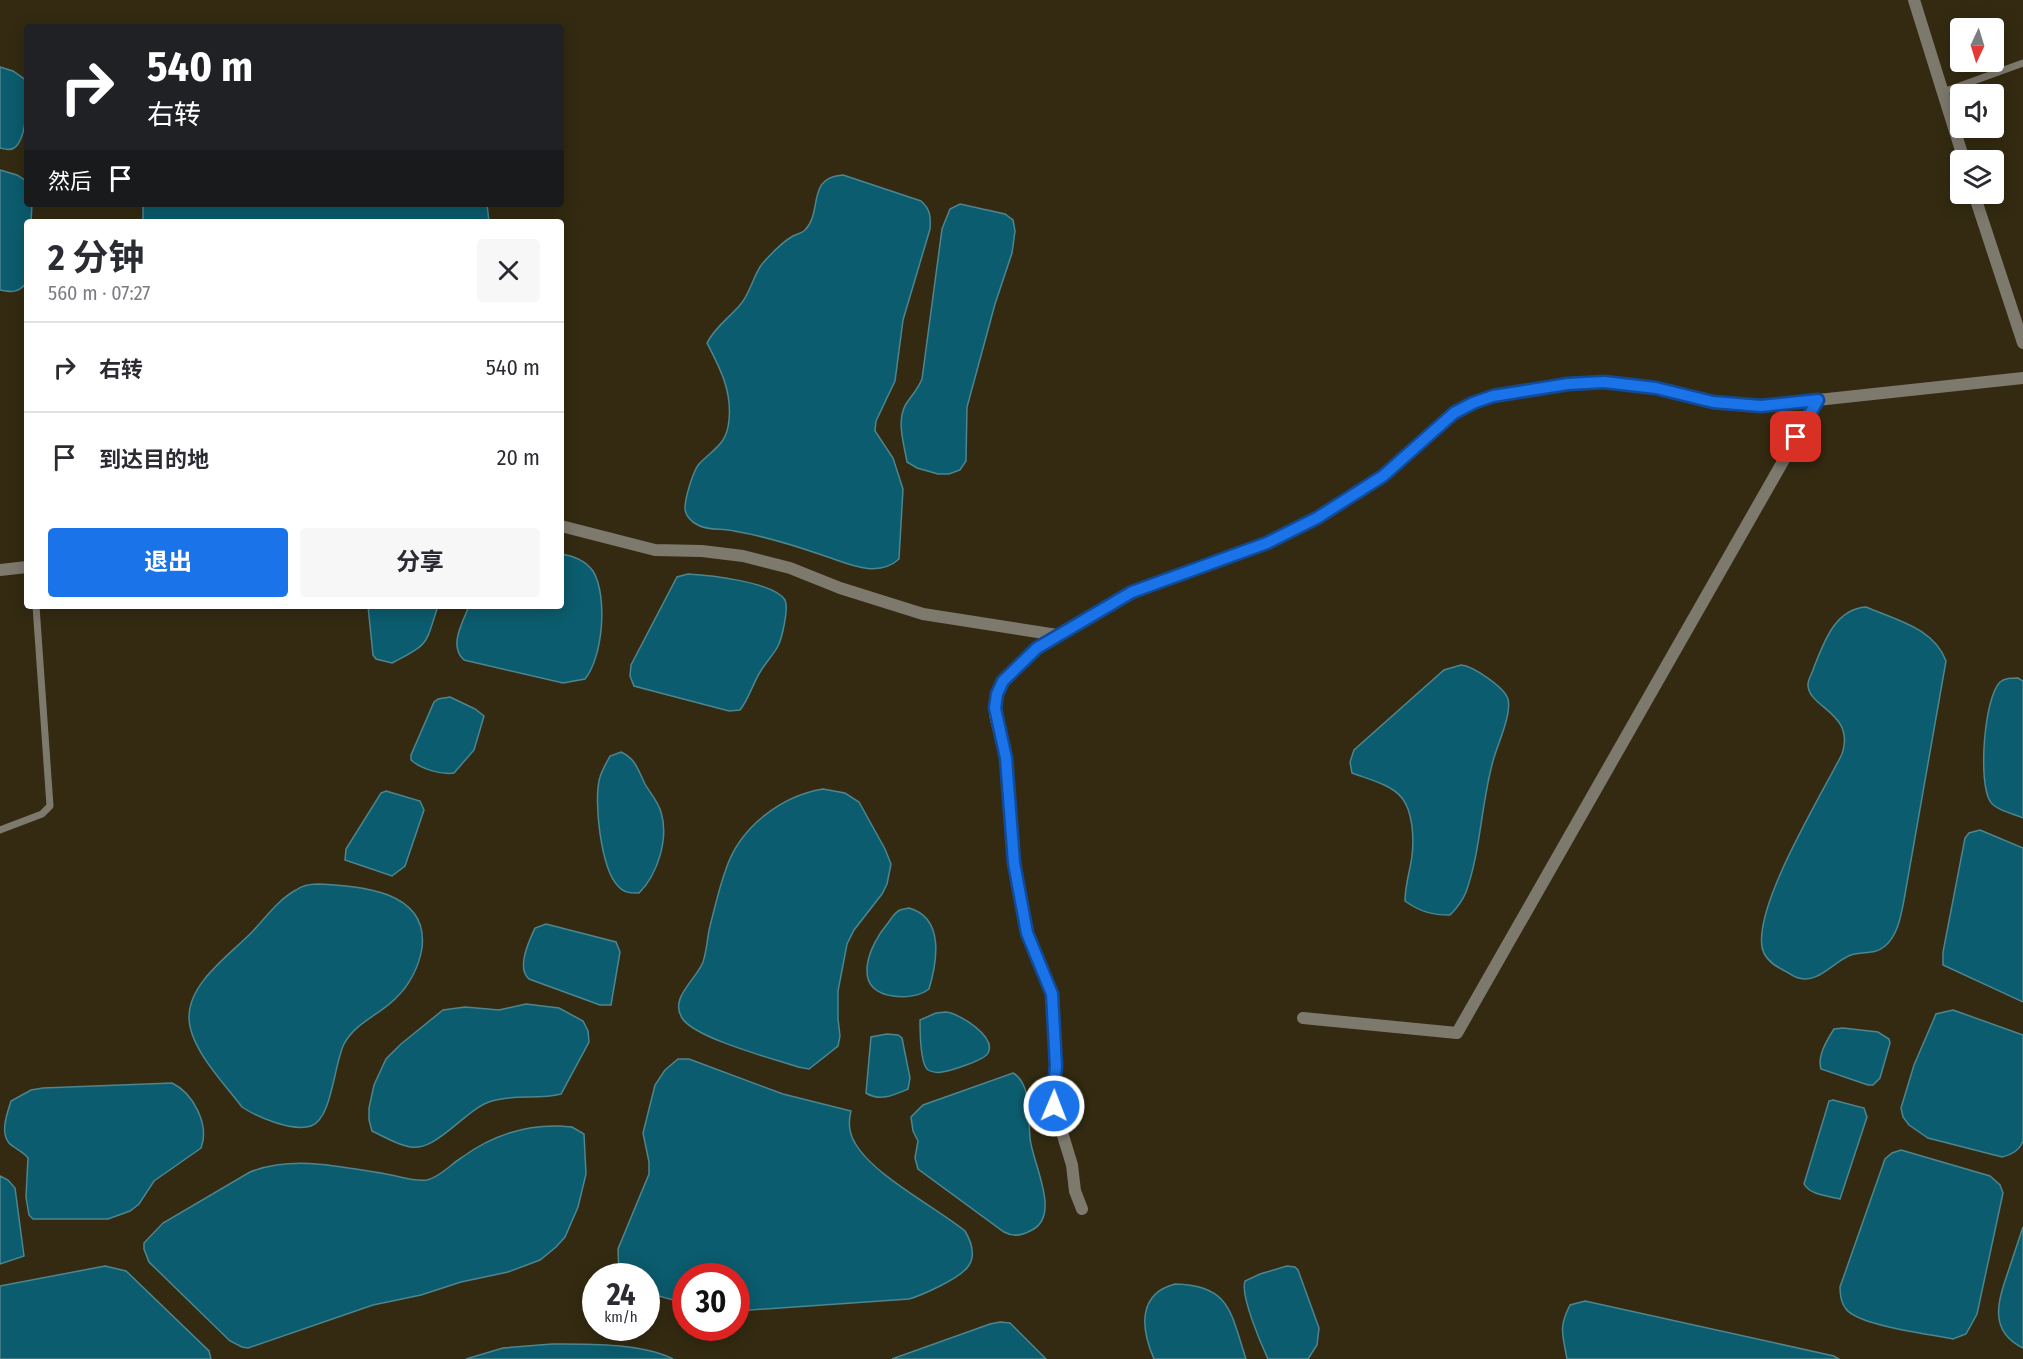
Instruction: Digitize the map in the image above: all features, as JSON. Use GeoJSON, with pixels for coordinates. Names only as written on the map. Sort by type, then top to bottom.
{"type":"FeatureCollection","features":[{"type":"Feature","properties":{"kind":"street"},"geometry":{"type":"LineString","coordinates":[[1914,0],[1961,150]]}},
{"type":"Feature","properties":{"kind":"street"},"geometry":{"type":"LineString","coordinates":[[1977,204],[2023,343]]}},
{"type":"Feature","properties":{"kind":"street"},"geometry":{"type":"LineString","coordinates":[[1082,1209],[1075,1191],[1073,1171],[1054,1106],[1056,1066],[1052,994],[1027,933],[1014,863],[1006,758],[995,708],[997,694],[1003,681],[1037,648],[1132,592],[1267,543],[1317,518],[1383,476],[1454,413],[1493,396],[1568,384],[1604,382],[1656,388],[1713,402],[1761,406],[2023,378]]}},
{"type":"Feature","properties":{"kind":"street"},"geometry":{"type":"LineString","coordinates":[[1303,1018],[1457,1033],[1818,400]]}},
{"type":"Feature","properties":{"kind":"street"},"geometry":{"type":"LineString","coordinates":[[564,527],[655,550],[702,551],[743,556],[790,568],[840,588],[923,614],[1057,635]]}},
{"type":"Feature","properties":{"kind":"street"},"geometry":{"type":"LineString","coordinates":[[0,570],[24,567]]}},
{"type":"Feature","properties":{"kind":"lane"},"geometry":{"type":"LineString","coordinates":[[1943,92],[2023,63]]}},
{"type":"Feature","properties":{"kind":"lane"},"geometry":{"type":"LineString","coordinates":[[0,830],[42,814],[50,806],[36,609]]}},
{"type":"Feature","properties":{"kind":"water"},"geometry":{"type":"Polygon","coordinates":[[[0,67],[13,71],[24,79],[24,127],[19,143],[14,148],[7,150],[0,148],[0,67]]]}},
{"type":"Feature","properties":{"kind":"water"},"geometry":{"type":"Polygon","coordinates":[[[0,170],[24,180],[24,207],[32,207],[31,219],[24,219],[24,286],[19,290],[0,290],[0,170]]]}},
{"type":"Feature","properties":{"kind":"water"},"geometry":{"type":"Polygon","coordinates":[[[843,175],[921,201],[930,217],[930,229],[903,320],[895,381],[876,421],[875,431],[893,458],[903,489],[899,559],[890,565],[872,569],[862,568],[767,538],[702,527],[689,518],[685,508],[686,498],[697,467],[722,441],[728,428],[727,389],[707,343],[718,327],[743,301],[762,264],[785,242],[805,230],[810,223],[819,189],[824,182],[831,177],[843,175]]]}},
{"type":"Feature","properties":{"kind":"water"},"geometry":{"type":"Polygon","coordinates":[[[960,204],[1005,214],[1013,220],[1015,231],[1012,253],[995,304],[967,407],[966,461],[960,470],[949,474],[938,474],[917,468],[907,462],[902,418],[906,404],[922,379],[942,229],[950,209],[960,204]]]}},
{"type":"Feature","properties":{"kind":"water"},"geometry":{"type":"Polygon","coordinates":[[[143,207],[487,207],[489,219],[143,219],[143,207]]]}},
{"type":"Feature","properties":{"kind":"water"},"geometry":{"type":"Polygon","coordinates":[[[564,555],[579,559],[590,567],[598,582],[602,610],[599,642],[596,656],[585,679],[563,683],[464,660],[457,648],[461,626],[468,609],[564,609],[564,555]]]}},
{"type":"Feature","properties":{"kind":"water"},"geometry":{"type":"Polygon","coordinates":[[[688,574],[755,584],[768,588],[785,600],[786,616],[778,646],[759,674],[740,710],[729,711],[634,686],[630,676],[631,665],[677,577],[688,574]]]}},
{"type":"Feature","properties":{"kind":"water"},"geometry":{"type":"Polygon","coordinates":[[[1866,607],[1913,626],[1933,640],[1946,661],[1904,900],[1896,931],[1881,949],[1851,955],[1813,978],[1799,978],[1776,966],[1767,958],[1762,947],[1763,928],[1779,878],[1842,754],[1845,740],[1837,720],[1810,692],[1809,680],[1832,628],[1846,614],[1866,607]]]}},
{"type":"Feature","properties":{"kind":"water"},"geometry":{"type":"Polygon","coordinates":[[[368,609],[437,609],[428,636],[420,647],[392,663],[376,659],[373,655],[368,609]]]}},
{"type":"Feature","properties":{"kind":"water"},"geometry":{"type":"Polygon","coordinates":[[[1461,665],[1473,669],[1495,683],[1505,694],[1509,706],[1489,777],[1471,876],[1459,905],[1450,915],[1444,915],[1421,910],[1405,901],[1413,849],[1412,825],[1406,804],[1392,789],[1352,773],[1350,762],[1354,750],[1444,670],[1461,665]]]}},
{"type":"Feature","properties":{"kind":"water"},"geometry":{"type":"Polygon","coordinates":[[[2008,678],[2018,678],[2023,681],[2023,818],[1992,804],[1986,791],[1984,777],[1987,722],[1994,691],[2000,682],[2008,678]]]}},
{"type":"Feature","properties":{"kind":"water"},"geometry":{"type":"Polygon","coordinates":[[[450,697],[484,716],[474,750],[454,773],[437,772],[420,766],[411,760],[411,755],[434,702],[450,697]]]}},
{"type":"Feature","properties":{"kind":"water"},"geometry":{"type":"Polygon","coordinates":[[[621,752],[636,765],[658,804],[663,822],[663,844],[660,855],[652,876],[639,893],[623,890],[612,877],[600,833],[597,801],[600,777],[610,756],[621,752]]]}},
{"type":"Feature","properties":{"kind":"water"},"geometry":{"type":"Polygon","coordinates":[[[823,789],[845,793],[859,802],[891,864],[887,884],[882,894],[854,930],[847,944],[838,991],[840,1036],[838,1046],[809,1069],[754,1053],[702,1033],[689,1026],[682,1018],[679,1003],[685,989],[703,962],[721,883],[732,854],[741,840],[752,827],[778,806],[807,793],[823,789]]]}},
{"type":"Feature","properties":{"kind":"water"},"geometry":{"type":"Polygon","coordinates":[[[386,791],[420,801],[424,810],[405,866],[392,876],[345,860],[346,849],[381,793],[386,791]]]}},
{"type":"Feature","properties":{"kind":"water"},"geometry":{"type":"Polygon","coordinates":[[[1980,830],[2023,848],[2023,1002],[1943,965],[1943,952],[1965,838],[1969,833],[1980,830]]]}},
{"type":"Feature","properties":{"kind":"water"},"geometry":{"type":"Polygon","coordinates":[[[318,884],[371,890],[403,903],[414,914],[421,929],[422,948],[416,969],[405,988],[389,1005],[354,1030],[344,1044],[324,1113],[311,1126],[294,1127],[265,1119],[242,1107],[201,1053],[191,1029],[189,1017],[191,1004],[203,980],[284,898],[301,887],[318,884]]]}},
{"type":"Feature","properties":{"kind":"water"},"geometry":{"type":"Polygon","coordinates":[[[909,908],[921,913],[933,931],[936,942],[934,966],[929,989],[912,996],[893,996],[880,992],[871,985],[867,966],[881,932],[896,912],[909,908]]]}},
{"type":"Feature","properties":{"kind":"water"},"geometry":{"type":"Polygon","coordinates":[[[546,924],[616,942],[620,952],[611,1005],[600,1005],[529,979],[524,968],[527,947],[535,928],[546,924]]]}},
{"type":"Feature","properties":{"kind":"water"},"geometry":{"type":"Polygon","coordinates":[[[526,1004],[559,1008],[583,1021],[588,1031],[589,1042],[561,1094],[492,1101],[471,1112],[439,1138],[417,1147],[402,1145],[372,1131],[369,1108],[374,1085],[386,1059],[401,1044],[443,1010],[465,1007],[499,1010],[526,1004]]]}},
{"type":"Feature","properties":{"kind":"water"},"geometry":{"type":"Polygon","coordinates":[[[1953,1010],[2023,1035],[2023,1141],[2009,1155],[2002,1157],[1928,1138],[1909,1125],[1903,1117],[1901,1108],[1914,1065],[1936,1014],[1953,1010]]]}},
{"type":"Feature","properties":{"kind":"water"},"geometry":{"type":"Polygon","coordinates":[[[946,1012],[967,1021],[982,1033],[987,1040],[988,1053],[981,1059],[959,1067],[933,1072],[925,1067],[923,1061],[920,1020],[936,1013],[946,1012]]]}},
{"type":"Feature","properties":{"kind":"water"},"geometry":{"type":"Polygon","coordinates":[[[1834,1029],[1878,1032],[1889,1039],[1890,1043],[1880,1078],[1873,1085],[1821,1069],[1820,1059],[1826,1043],[1834,1029]]]}},
{"type":"Feature","properties":{"kind":"water"},"geometry":{"type":"Polygon","coordinates":[[[887,1034],[898,1035],[902,1038],[910,1078],[908,1089],[887,1097],[871,1096],[866,1093],[871,1037],[887,1034]]]}},
{"type":"Feature","properties":{"kind":"water"},"geometry":{"type":"Polygon","coordinates":[[[678,1059],[689,1059],[783,1094],[851,1111],[849,1123],[851,1135],[864,1155],[890,1179],[965,1231],[972,1251],[969,1265],[949,1281],[909,1299],[750,1310],[750,1263],[672,1263],[672,1300],[660,1296],[660,1263],[619,1263],[618,1249],[649,1174],[643,1133],[655,1085],[665,1070],[678,1059]]]}},
{"type":"Feature","properties":{"kind":"water"},"geometry":{"type":"Polygon","coordinates":[[[1013,1073],[1019,1078],[1026,1093],[1030,1138],[1045,1202],[1040,1224],[1027,1233],[1017,1235],[1004,1232],[918,1169],[915,1158],[918,1141],[913,1131],[911,1117],[923,1105],[1013,1073]]]}},
{"type":"Feature","properties":{"kind":"water"},"geometry":{"type":"Polygon","coordinates":[[[172,1083],[187,1094],[198,1111],[203,1130],[201,1148],[154,1181],[139,1204],[130,1211],[108,1219],[33,1219],[29,1215],[26,1197],[28,1158],[9,1143],[5,1134],[5,1123],[11,1101],[31,1090],[43,1088],[172,1083]]]}},
{"type":"Feature","properties":{"kind":"water"},"geometry":{"type":"Polygon","coordinates":[[[1829,1101],[1864,1108],[1867,1117],[1840,1199],[1815,1193],[1804,1184],[1829,1101]]]}},
{"type":"Feature","properties":{"kind":"water"},"geometry":{"type":"Polygon","coordinates":[[[532,1127],[572,1127],[584,1134],[586,1174],[578,1207],[565,1237],[556,1247],[540,1260],[508,1272],[373,1305],[248,1348],[230,1341],[149,1262],[144,1249],[144,1243],[163,1223],[250,1172],[283,1164],[301,1163],[352,1168],[412,1180],[427,1180],[472,1150],[507,1133],[532,1127]]]}},
{"type":"Feature","properties":{"kind":"water"},"geometry":{"type":"Polygon","coordinates":[[[1901,1150],[1990,1176],[2000,1185],[2003,1193],[1977,1314],[1966,1334],[1953,1339],[1865,1320],[1846,1309],[1841,1299],[1840,1287],[1885,1159],[1901,1150]]]}},
{"type":"Feature","properties":{"kind":"water"},"geometry":{"type":"Polygon","coordinates":[[[0,1176],[8,1180],[15,1188],[24,1256],[0,1264],[0,1176]]]}},
{"type":"Feature","properties":{"kind":"water"},"geometry":{"type":"Polygon","coordinates":[[[2023,1227],[2023,1348],[2004,1333],[2000,1324],[1999,1304],[2023,1227]]]}},
{"type":"Feature","properties":{"kind":"water"},"geometry":{"type":"Polygon","coordinates":[[[105,1266],[126,1271],[209,1351],[211,1359],[0,1359],[0,1286],[105,1266]]]}},
{"type":"Feature","properties":{"kind":"water"},"geometry":{"type":"Polygon","coordinates":[[[1287,1266],[1298,1270],[1319,1328],[1317,1345],[1308,1359],[1268,1359],[1252,1320],[1246,1297],[1245,1281],[1287,1266]]]}},
{"type":"Feature","properties":{"kind":"water"},"geometry":{"type":"Polygon","coordinates":[[[1175,1284],[1194,1286],[1218,1296],[1232,1316],[1246,1359],[1154,1359],[1146,1336],[1145,1314],[1154,1296],[1175,1284]]]}},
{"type":"Feature","properties":{"kind":"water"},"geometry":{"type":"Polygon","coordinates":[[[1585,1301],[1834,1356],[1839,1359],[1567,1359],[1562,1332],[1564,1320],[1570,1305],[1585,1301]]]}},
{"type":"Feature","properties":{"kind":"water"},"geometry":{"type":"Polygon","coordinates":[[[1010,1323],[1046,1359],[892,1359],[990,1324],[1010,1323]]]}},
{"type":"Feature","properties":{"kind":"water"},"geometry":{"type":"Polygon","coordinates":[[[552,1344],[630,1347],[673,1359],[466,1359],[503,1348],[552,1344]]]}},
{"type":"Feature","properties":{"kind":"route"},"geometry":{"type":"LineString","coordinates":[[1054,1106],[1056,1066],[1052,994],[1027,933],[1014,863],[1006,758],[995,715],[997,694],[1003,681],[1037,648],[1132,592],[1267,543],[1317,518],[1383,476],[1454,413],[1493,396],[1568,384],[1604,382],[1656,388],[1713,402],[1761,406],[1818,400],[1796,437]]}}]}
